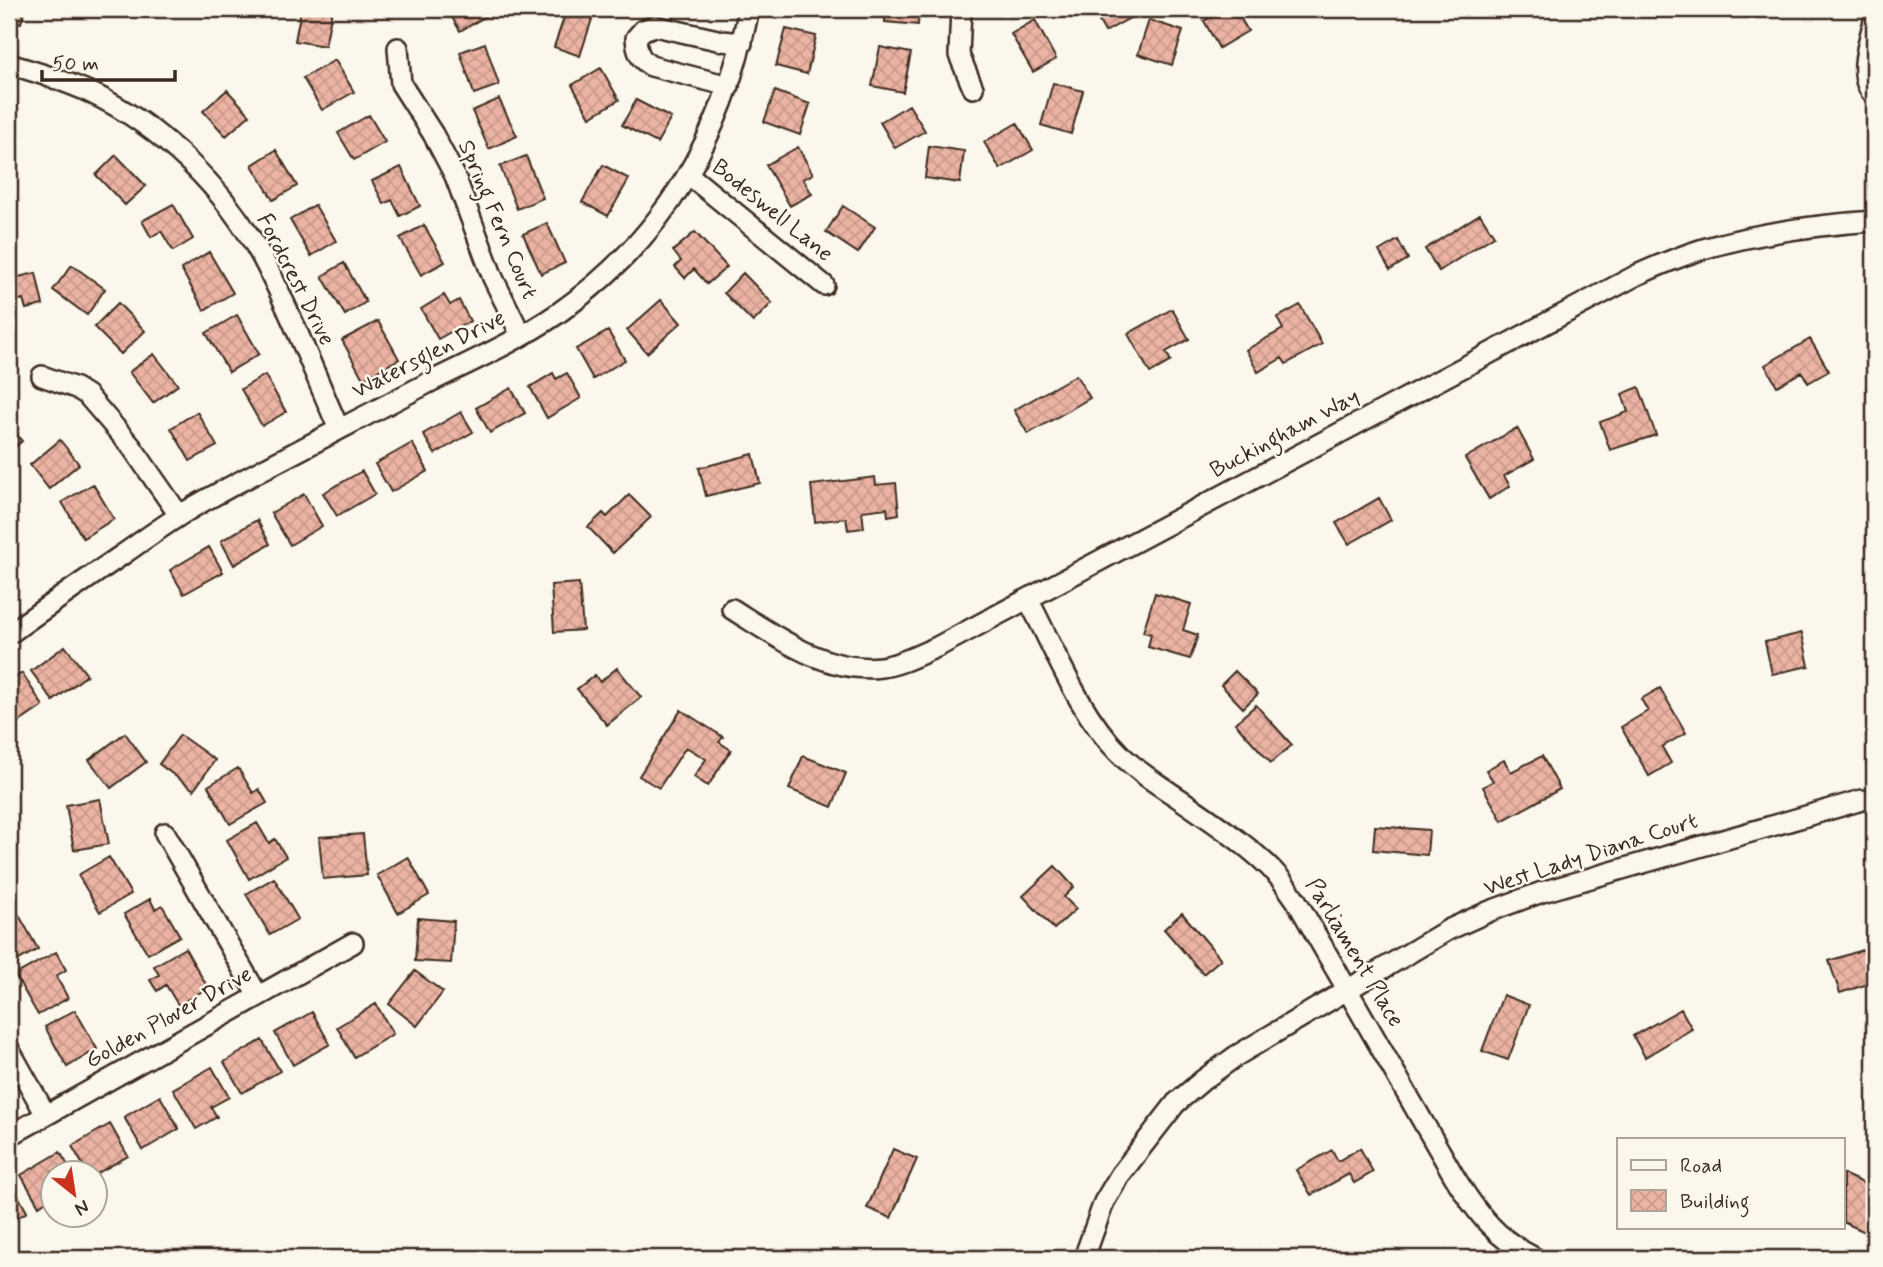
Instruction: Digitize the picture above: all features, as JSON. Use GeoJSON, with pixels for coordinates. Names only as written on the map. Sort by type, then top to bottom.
{"type":"FeatureCollection","features":[{"type":"Feature","properties":{"kind":"street","name":"Watersglen Drive"},"geometry":{"type":"LineString","coordinates":[[9,634],[179,515],[521,335],[573,301],[622,261],[658,220],[689,175],[729,86],[750,9]]}},
{"type":"Feature","properties":{"kind":"street"},"geometry":{"type":"LineString","coordinates":[[961,9],[960,55],[973,88]]}},
{"type":"Feature","properties":{"kind":"street"},"geometry":{"type":"LineString","coordinates":[[1874,21],[1867,46],[1865,70],[1870,91],[1874,95]]}},
{"type":"Feature","properties":{"kind":"street"},"geometry":{"type":"LineString","coordinates":[[729,86],[651,66],[643,61],[637,51],[636,38],[643,30],[655,26],[742,43]]}},
{"type":"Feature","properties":{"kind":"street","name":"Spring Fern Court"},"geometry":{"type":"LineString","coordinates":[[398,48],[401,84],[433,134],[455,176],[493,278],[521,335]]}},
{"type":"Feature","properties":{"kind":"street","name":"Fordcrest Drive"},"geometry":{"type":"LineString","coordinates":[[9,64],[45,74],[90,93],[131,115],[166,141],[210,184],[262,258],[340,429]]}},
{"type":"Feature","properties":{"kind":"street","name":"Bodeswell Lane"},"geometry":{"type":"LineString","coordinates":[[689,175],[824,285]]}},
{"type":"Feature","properties":{"kind":"street","name":"Buckingham Way"},"geometry":{"type":"LineString","coordinates":[[732,610],[827,661],[859,668],[883,667],[937,647],[1637,275],[1702,249],[1749,237],[1817,225],[1874,220]]}},
{"type":"Feature","properties":{"kind":"street"},"geometry":{"type":"LineString","coordinates":[[41,376],[76,388],[87,395],[131,446],[179,515]]}},
{"type":"Feature","properties":{"kind":"street","name":"Parliament Place"},"geometry":{"type":"LineString","coordinates":[[1028,599],[1082,706],[1100,733],[1148,777],[1256,855],[1297,900],[1476,1210],[1497,1233],[1519,1251],[1535,1258]]}},
{"type":"Feature","properties":{"kind":"street","name":"West Lady Diana Court"},"geometry":{"type":"LineString","coordinates":[[1084,1258],[1104,1202],[1120,1175],[1176,1103],[1236,1056],[1448,930],[1518,900],[1568,884],[1862,800]]}},
{"type":"Feature","properties":{"kind":"street"},"geometry":{"type":"LineString","coordinates":[[165,833],[258,996]]}},
{"type":"Feature","properties":{"kind":"street","name":"Golden Plover Drive"},"geometry":{"type":"LineString","coordinates":[[9,1136],[353,943]]}},
{"type":"Feature","properties":{"kind":"street"},"geometry":{"type":"LineString","coordinates":[[9,1049],[46,1115]]}},
{"type":"Feature","properties":{"kind":"building"},"geometry":{"type":"Polygon","coordinates":[[[9,9],[25,9],[21,23],[9,20],[9,9]]]}},
{"type":"Feature","properties":{"kind":"building"},"geometry":{"type":"Polygon","coordinates":[[[301,9],[332,11],[325,46],[295,41],[301,9]]]}},
{"type":"Feature","properties":{"kind":"building"},"geometry":{"type":"Polygon","coordinates":[[[447,9],[485,9],[488,15],[460,31],[447,9]]]}},
{"type":"Feature","properties":{"kind":"building"},"geometry":{"type":"Polygon","coordinates":[[[567,9],[594,13],[580,56],[554,47],[567,9]]]}},
{"type":"Feature","properties":{"kind":"building"},"geometry":{"type":"Polygon","coordinates":[[[885,9],[919,9],[918,25],[885,22],[885,9]]]}},
{"type":"Feature","properties":{"kind":"building"},"geometry":{"type":"Polygon","coordinates":[[[1092,9],[1132,9],[1135,15],[1105,32],[1092,9]]]}},
{"type":"Feature","properties":{"kind":"building"},"geometry":{"type":"Polygon","coordinates":[[[1225,9],[1235,9],[1248,31],[1219,48],[1204,21],[1225,9]]]}},
{"type":"Feature","properties":{"kind":"building"},"geometry":{"type":"Polygon","coordinates":[[[1035,20],[1056,59],[1033,72],[1011,34],[1035,20]]]}},
{"type":"Feature","properties":{"kind":"building"},"geometry":{"type":"Polygon","coordinates":[[[1149,20],[1183,31],[1172,65],[1138,54],[1149,20]]]}},
{"type":"Feature","properties":{"kind":"building"},"geometry":{"type":"Polygon","coordinates":[[[786,29],[816,36],[807,74],[776,66],[786,29]]]}},
{"type":"Feature","properties":{"kind":"building"},"geometry":{"type":"Polygon","coordinates":[[[485,43],[499,85],[474,94],[460,52],[485,43]]]}},
{"type":"Feature","properties":{"kind":"building"},"geometry":{"type":"Polygon","coordinates":[[[880,47],[911,53],[903,92],[872,86],[880,47]]]}},
{"type":"Feature","properties":{"kind":"building"},"geometry":{"type":"Polygon","coordinates":[[[335,60],[354,92],[322,110],[303,78],[335,60]]]}},
{"type":"Feature","properties":{"kind":"building"},"geometry":{"type":"Polygon","coordinates":[[[601,68],[619,100],[590,117],[572,85],[601,68]]]}},
{"type":"Feature","properties":{"kind":"building"},"geometry":{"type":"Polygon","coordinates":[[[1053,83],[1083,91],[1071,134],[1041,125],[1053,83]]]}},
{"type":"Feature","properties":{"kind":"building"},"geometry":{"type":"Polygon","coordinates":[[[227,90],[250,115],[226,136],[203,111],[227,90]]]}},
{"type":"Feature","properties":{"kind":"building"},"geometry":{"type":"Polygon","coordinates":[[[775,91],[810,104],[800,135],[764,122],[775,91]]]}},
{"type":"Feature","properties":{"kind":"building"},"geometry":{"type":"Polygon","coordinates":[[[499,99],[517,136],[489,149],[472,111],[499,99]]]}},
{"type":"Feature","properties":{"kind":"building"},"geometry":{"type":"Polygon","coordinates":[[[636,100],[671,118],[657,143],[622,125],[636,100]]]}},
{"type":"Feature","properties":{"kind":"building"},"geometry":{"type":"Polygon","coordinates":[[[909,105],[925,131],[895,148],[880,122],[909,105]]]}},
{"type":"Feature","properties":{"kind":"building"},"geometry":{"type":"Polygon","coordinates":[[[369,115],[385,142],[354,160],[338,133],[369,115]]]}},
{"type":"Feature","properties":{"kind":"building"},"geometry":{"type":"Polygon","coordinates":[[[1017,123],[1033,150],[1000,169],[984,142],[1017,123]]]}},
{"type":"Feature","properties":{"kind":"building"},"geometry":{"type":"Polygon","coordinates":[[[929,146],[964,151],[960,183],[925,178],[929,146]]]}},
{"type":"Feature","properties":{"kind":"building"},"geometry":{"type":"Polygon","coordinates":[[[798,147],[813,174],[803,179],[812,194],[790,206],[766,165],[798,147]]]}},
{"type":"Feature","properties":{"kind":"building"},"geometry":{"type":"Polygon","coordinates":[[[276,150],[297,186],[273,200],[252,165],[276,150]]]}},
{"type":"Feature","properties":{"kind":"building"},"geometry":{"type":"Polygon","coordinates":[[[116,155],[146,186],[125,205],[96,175],[116,155]]]}},
{"type":"Feature","properties":{"kind":"building"},"geometry":{"type":"Polygon","coordinates":[[[526,156],[543,198],[517,209],[500,166],[526,156]]]}},
{"type":"Feature","properties":{"kind":"building"},"geometry":{"type":"Polygon","coordinates":[[[603,165],[629,179],[608,216],[582,202],[603,165]]]}},
{"type":"Feature","properties":{"kind":"building"},"geometry":{"type":"Polygon","coordinates":[[[401,167],[420,206],[400,216],[392,200],[384,204],[372,181],[401,167]]]}},
{"type":"Feature","properties":{"kind":"building"},"geometry":{"type":"Polygon","coordinates":[[[173,204],[193,239],[173,251],[161,231],[151,237],[142,221],[173,204]]]}},
{"type":"Feature","properties":{"kind":"building"},"geometry":{"type":"Polygon","coordinates":[[[315,205],[336,241],[311,256],[290,220],[315,205]]]}},
{"type":"Feature","properties":{"kind":"building"},"geometry":{"type":"Polygon","coordinates":[[[843,206],[875,227],[858,253],[826,232],[843,206]]]}},
{"type":"Feature","properties":{"kind":"building"},"geometry":{"type":"Polygon","coordinates":[[[1480,214],[1494,236],[1439,271],[1425,249],[1480,214]]]}},
{"type":"Feature","properties":{"kind":"building"},"geometry":{"type":"Polygon","coordinates":[[[547,223],[565,263],[541,274],[523,234],[547,223]]]}},
{"type":"Feature","properties":{"kind":"building"},"geometry":{"type":"Polygon","coordinates":[[[424,225],[445,262],[421,275],[400,238],[424,225]]]}},
{"type":"Feature","properties":{"kind":"building"},"geometry":{"type":"Polygon","coordinates":[[[695,232],[727,267],[707,284],[694,269],[685,278],[675,267],[681,261],[673,251],[695,232]]]}},
{"type":"Feature","properties":{"kind":"building"},"geometry":{"type":"Polygon","coordinates":[[[1398,240],[1408,259],[1390,270],[1379,251],[1398,240]]]}},
{"type":"Feature","properties":{"kind":"building"},"geometry":{"type":"Polygon","coordinates":[[[209,252],[233,293],[204,310],[181,269],[209,252]]]}},
{"type":"Feature","properties":{"kind":"building"},"geometry":{"type":"Polygon","coordinates":[[[344,263],[366,302],[345,315],[322,276],[344,263]]]}},
{"type":"Feature","properties":{"kind":"building"},"geometry":{"type":"Polygon","coordinates":[[[72,265],[105,289],[87,315],[53,290],[72,265]]]}},
{"type":"Feature","properties":{"kind":"building"},"geometry":{"type":"Polygon","coordinates":[[[36,273],[43,305],[26,309],[23,299],[9,303],[9,279],[36,273]]]}},
{"type":"Feature","properties":{"kind":"building"},"geometry":{"type":"Polygon","coordinates":[[[743,273],[772,303],[753,322],[724,293],[743,273]]]}},
{"type":"Feature","properties":{"kind":"building"},"geometry":{"type":"Polygon","coordinates":[[[444,295],[450,305],[459,300],[470,321],[438,339],[421,309],[444,295]]]}},
{"type":"Feature","properties":{"kind":"building"},"geometry":{"type":"Polygon","coordinates":[[[661,300],[681,323],[647,353],[627,330],[661,300]]]}},
{"type":"Feature","properties":{"kind":"building"},"geometry":{"type":"Polygon","coordinates":[[[118,303],[145,331],[121,354],[94,327],[118,303]]]}},
{"type":"Feature","properties":{"kind":"building"},"geometry":{"type":"Polygon","coordinates":[[[1300,305],[1322,344],[1286,364],[1282,358],[1258,372],[1246,350],[1283,329],[1277,318],[1300,305]]]}},
{"type":"Feature","properties":{"kind":"building"},"geometry":{"type":"Polygon","coordinates":[[[1172,309],[1189,339],[1166,352],[1171,361],[1150,373],[1128,334],[1172,309]]]}},
{"type":"Feature","properties":{"kind":"building"},"geometry":{"type":"Polygon","coordinates":[[[237,315],[259,354],[229,372],[206,333],[237,315]]]}},
{"type":"Feature","properties":{"kind":"building"},"geometry":{"type":"Polygon","coordinates":[[[378,321],[399,359],[363,379],[342,340],[378,321]]]}},
{"type":"Feature","properties":{"kind":"building"},"geometry":{"type":"Polygon","coordinates":[[[608,331],[625,360],[593,379],[576,349],[608,331]]]}},
{"type":"Feature","properties":{"kind":"building"},"geometry":{"type":"Polygon","coordinates":[[[1810,339],[1829,371],[1808,383],[1802,372],[1777,386],[1765,365],[1810,339]]]}},
{"type":"Feature","properties":{"kind":"building"},"geometry":{"type":"Polygon","coordinates":[[[154,354],[178,385],[153,403],[129,372],[154,354]]]}},
{"type":"Feature","properties":{"kind":"building"},"geometry":{"type":"Polygon","coordinates":[[[553,373],[556,379],[567,373],[581,398],[547,418],[530,387],[553,373]]]}},
{"type":"Feature","properties":{"kind":"building"},"geometry":{"type":"Polygon","coordinates":[[[265,375],[286,412],[262,426],[241,389],[265,375]]]}},
{"type":"Feature","properties":{"kind":"building"},"geometry":{"type":"Polygon","coordinates":[[[1076,375],[1090,398],[1028,434],[1014,410],[1076,375]]]}},
{"type":"Feature","properties":{"kind":"building"},"geometry":{"type":"Polygon","coordinates":[[[1639,387],[1656,435],[1610,450],[1600,422],[1628,412],[1622,394],[1639,387]]]}},
{"type":"Feature","properties":{"kind":"building"},"geometry":{"type":"Polygon","coordinates":[[[511,388],[525,413],[490,433],[476,408],[511,388]]]}},
{"type":"Feature","properties":{"kind":"building"},"geometry":{"type":"Polygon","coordinates":[[[197,412],[217,446],[190,461],[171,428],[197,412]]]}},
{"type":"Feature","properties":{"kind":"building"},"geometry":{"type":"Polygon","coordinates":[[[461,412],[473,432],[435,454],[423,434],[461,412]]]}},
{"type":"Feature","properties":{"kind":"building"},"geometry":{"type":"Polygon","coordinates":[[[9,425],[22,441],[9,452],[9,425]]]}},
{"type":"Feature","properties":{"kind":"building"},"geometry":{"type":"Polygon","coordinates":[[[1517,428],[1534,459],[1504,476],[1510,486],[1489,499],[1465,458],[1517,428]]]}},
{"type":"Feature","properties":{"kind":"building"},"geometry":{"type":"Polygon","coordinates":[[[60,440],[79,464],[49,489],[30,465],[60,440]]]}},
{"type":"Feature","properties":{"kind":"building"},"geometry":{"type":"Polygon","coordinates":[[[412,443],[428,471],[391,492],[375,464],[412,443]]]}},
{"type":"Feature","properties":{"kind":"building"},"geometry":{"type":"Polygon","coordinates":[[[753,454],[760,483],[706,496],[699,468],[753,454]]]}},
{"type":"Feature","properties":{"kind":"building"},"geometry":{"type":"Polygon","coordinates":[[[362,471],[375,494],[337,516],[323,493],[362,471]]]}},
{"type":"Feature","properties":{"kind":"building"},"geometry":{"type":"Polygon","coordinates":[[[875,477],[876,485],[896,483],[899,514],[888,516],[887,508],[862,511],[864,528],[848,530],[846,518],[815,522],[811,485],[875,477]]]}},
{"type":"Feature","properties":{"kind":"building"},"geometry":{"type":"Polygon","coordinates":[[[93,484],[114,519],[83,538],[62,502],[93,484]]]}},
{"type":"Feature","properties":{"kind":"building"},"geometry":{"type":"Polygon","coordinates":[[[304,494],[322,526],[290,545],[271,513],[304,494]]]}},
{"type":"Feature","properties":{"kind":"building"},"geometry":{"type":"Polygon","coordinates":[[[629,495],[651,517],[613,553],[588,527],[603,513],[607,517],[629,495]]]}},
{"type":"Feature","properties":{"kind":"building"},"geometry":{"type":"Polygon","coordinates":[[[1379,498],[1391,520],[1349,544],[1336,523],[1379,498]]]}},
{"type":"Feature","properties":{"kind":"building"},"geometry":{"type":"Polygon","coordinates":[[[257,520],[270,544],[234,565],[221,541],[257,520]]]}},
{"type":"Feature","properties":{"kind":"building"},"geometry":{"type":"Polygon","coordinates":[[[209,547],[223,572],[184,594],[170,570],[209,547]]]}},
{"type":"Feature","properties":{"kind":"building"},"geometry":{"type":"Polygon","coordinates":[[[579,583],[583,630],[554,632],[551,585],[579,583]]]}},
{"type":"Feature","properties":{"kind":"building"},"geometry":{"type":"Polygon","coordinates":[[[1155,593],[1191,604],[1183,630],[1198,635],[1190,659],[1148,647],[1151,634],[1143,632],[1155,593]]]}},
{"type":"Feature","properties":{"kind":"building"},"geometry":{"type":"Polygon","coordinates":[[[1802,633],[1809,666],[1772,674],[1765,642],[1802,633]]]}},
{"type":"Feature","properties":{"kind":"building"},"geometry":{"type":"Polygon","coordinates":[[[65,646],[87,675],[53,701],[31,671],[65,646]]]}},
{"type":"Feature","properties":{"kind":"building"},"geometry":{"type":"Polygon","coordinates":[[[617,668],[641,697],[607,725],[577,689],[595,675],[600,682],[617,668]]]}},
{"type":"Feature","properties":{"kind":"building"},"geometry":{"type":"Polygon","coordinates":[[[1235,671],[1258,694],[1243,708],[1221,685],[1235,671]]]}},
{"type":"Feature","properties":{"kind":"building"},"geometry":{"type":"Polygon","coordinates":[[[22,673],[43,706],[9,729],[9,682],[22,673]]]}},
{"type":"Feature","properties":{"kind":"building"},"geometry":{"type":"Polygon","coordinates":[[[1660,688],[1686,733],[1662,747],[1671,763],[1649,776],[1621,727],[1648,711],[1641,699],[1660,688]]]}},
{"type":"Feature","properties":{"kind":"building"},"geometry":{"type":"Polygon","coordinates":[[[1256,705],[1292,745],[1271,763],[1235,723],[1256,705]]]}},
{"type":"Feature","properties":{"kind":"building"},"geometry":{"type":"Polygon","coordinates":[[[681,710],[723,737],[719,742],[731,750],[708,786],[694,777],[706,759],[686,747],[659,788],[639,776],[681,710]]]}},
{"type":"Feature","properties":{"kind":"building"},"geometry":{"type":"Polygon","coordinates":[[[125,733],[146,762],[111,788],[89,760],[125,733]]]}},
{"type":"Feature","properties":{"kind":"building"},"geometry":{"type":"Polygon","coordinates":[[[180,735],[215,760],[194,790],[159,764],[180,735]]]}},
{"type":"Feature","properties":{"kind":"building"},"geometry":{"type":"Polygon","coordinates":[[[803,756],[846,773],[832,807],[789,789],[803,756]]]}},
{"type":"Feature","properties":{"kind":"building"},"geometry":{"type":"Polygon","coordinates":[[[1542,756],[1560,789],[1502,821],[1483,787],[1493,781],[1486,770],[1504,760],[1511,772],[1542,756]]]}},
{"type":"Feature","properties":{"kind":"building"},"geometry":{"type":"Polygon","coordinates":[[[238,768],[253,793],[259,789],[267,803],[230,824],[208,786],[238,768]]]}},
{"type":"Feature","properties":{"kind":"building"},"geometry":{"type":"Polygon","coordinates":[[[100,799],[109,844],[74,850],[66,805],[100,799]]]}},
{"type":"Feature","properties":{"kind":"building"},"geometry":{"type":"Polygon","coordinates":[[[257,823],[269,843],[275,839],[286,857],[249,879],[227,840],[257,823]]]}},
{"type":"Feature","properties":{"kind":"building"},"geometry":{"type":"Polygon","coordinates":[[[1375,826],[1429,830],[1427,855],[1373,850],[1375,826]]]}},
{"type":"Feature","properties":{"kind":"building"},"geometry":{"type":"Polygon","coordinates":[[[363,834],[367,875],[323,879],[319,837],[363,834]]]}},
{"type":"Feature","properties":{"kind":"building"},"geometry":{"type":"Polygon","coordinates":[[[109,857],[131,894],[100,912],[78,875],[109,857]]]}},
{"type":"Feature","properties":{"kind":"building"},"geometry":{"type":"Polygon","coordinates":[[[408,857],[429,895],[398,913],[377,875],[408,857]]]}},
{"type":"Feature","properties":{"kind":"building"},"geometry":{"type":"Polygon","coordinates":[[[1055,866],[1074,887],[1064,897],[1076,909],[1054,929],[1023,896],[1055,866]]]}},
{"type":"Feature","properties":{"kind":"building"},"geometry":{"type":"Polygon","coordinates":[[[274,878],[298,919],[270,935],[246,894],[274,878]]]}},
{"type":"Feature","properties":{"kind":"building"},"geometry":{"type":"Polygon","coordinates":[[[150,899],[155,909],[162,905],[180,936],[148,954],[124,914],[150,899]]]}},
{"type":"Feature","properties":{"kind":"building"},"geometry":{"type":"Polygon","coordinates":[[[15,908],[38,949],[10,965],[9,912],[15,908]]]}},
{"type":"Feature","properties":{"kind":"building"},"geometry":{"type":"Polygon","coordinates":[[[1182,913],[1221,959],[1203,974],[1164,929],[1182,913]]]}},
{"type":"Feature","properties":{"kind":"building"},"geometry":{"type":"Polygon","coordinates":[[[418,918],[454,921],[451,963],[415,961],[418,918]]]}},
{"type":"Feature","properties":{"kind":"building"},"geometry":{"type":"Polygon","coordinates":[[[185,948],[208,988],[178,1005],[166,985],[157,991],[150,980],[159,975],[154,966],[185,948]]]}},
{"type":"Feature","properties":{"kind":"building"},"geometry":{"type":"Polygon","coordinates":[[[1868,948],[1874,966],[1874,982],[1840,993],[1829,961],[1868,948]]]}},
{"type":"Feature","properties":{"kind":"building"},"geometry":{"type":"Polygon","coordinates":[[[56,952],[66,970],[56,976],[68,998],[38,1015],[15,975],[56,952]]]}},
{"type":"Feature","properties":{"kind":"building"},"geometry":{"type":"Polygon","coordinates":[[[415,971],[443,992],[417,1026],[389,1004],[415,971]]]}},
{"type":"Feature","properties":{"kind":"building"},"geometry":{"type":"Polygon","coordinates":[[[1503,995],[1529,1005],[1508,1060],[1482,1051],[1503,995]]]}},
{"type":"Feature","properties":{"kind":"building"},"geometry":{"type":"Polygon","coordinates":[[[376,1004],[393,1034],[354,1057],[337,1027],[376,1004]]]}},
{"type":"Feature","properties":{"kind":"building"},"geometry":{"type":"Polygon","coordinates":[[[1681,1009],[1692,1029],[1645,1057],[1633,1036],[1681,1009]]]}},
{"type":"Feature","properties":{"kind":"building"},"geometry":{"type":"Polygon","coordinates":[[[75,1010],[97,1049],[67,1067],[45,1027],[75,1010]]]}},
{"type":"Feature","properties":{"kind":"building"},"geometry":{"type":"Polygon","coordinates":[[[312,1012],[330,1044],[293,1065],[275,1033],[312,1012]]]}},
{"type":"Feature","properties":{"kind":"building"},"geometry":{"type":"Polygon","coordinates":[[[262,1040],[280,1071],[242,1093],[224,1062],[262,1040]]]}},
{"type":"Feature","properties":{"kind":"building"},"geometry":{"type":"Polygon","coordinates":[[[212,1067],[229,1097],[211,1107],[217,1117],[196,1129],[173,1089],[212,1067]]]}},
{"type":"Feature","properties":{"kind":"building"},"geometry":{"type":"Polygon","coordinates":[[[160,1096],[179,1129],[143,1150],[124,1117],[160,1096]]]}},
{"type":"Feature","properties":{"kind":"building"},"geometry":{"type":"Polygon","coordinates":[[[110,1124],[128,1156],[108,1167],[108,1158],[79,1158],[72,1146],[110,1124]]]}},
{"type":"Feature","properties":{"kind":"building"},"geometry":{"type":"Polygon","coordinates":[[[1360,1148],[1373,1172],[1354,1183],[1349,1174],[1311,1195],[1296,1170],[1332,1150],[1338,1161],[1360,1148]]]}},
{"type":"Feature","properties":{"kind":"building"},"geometry":{"type":"Polygon","coordinates":[[[893,1149],[917,1159],[891,1218],[867,1208],[893,1149]]]}},
{"type":"Feature","properties":{"kind":"building"},"geometry":{"type":"Polygon","coordinates":[[[60,1152],[64,1158],[50,1158],[60,1152]]]}},
{"type":"Feature","properties":{"kind":"building"},"geometry":{"type":"Polygon","coordinates":[[[38,1165],[38,1204],[21,1175],[38,1165]]]}},
{"type":"Feature","properties":{"kind":"building"},"geometry":{"type":"Polygon","coordinates":[[[1844,1174],[1874,1188],[1871,1196],[1874,1197],[1874,1236],[1844,1222],[1844,1174]]]}},
{"type":"Feature","properties":{"kind":"building"},"geometry":{"type":"Polygon","coordinates":[[[9,1182],[27,1212],[9,1223],[9,1182]]]}}]}
